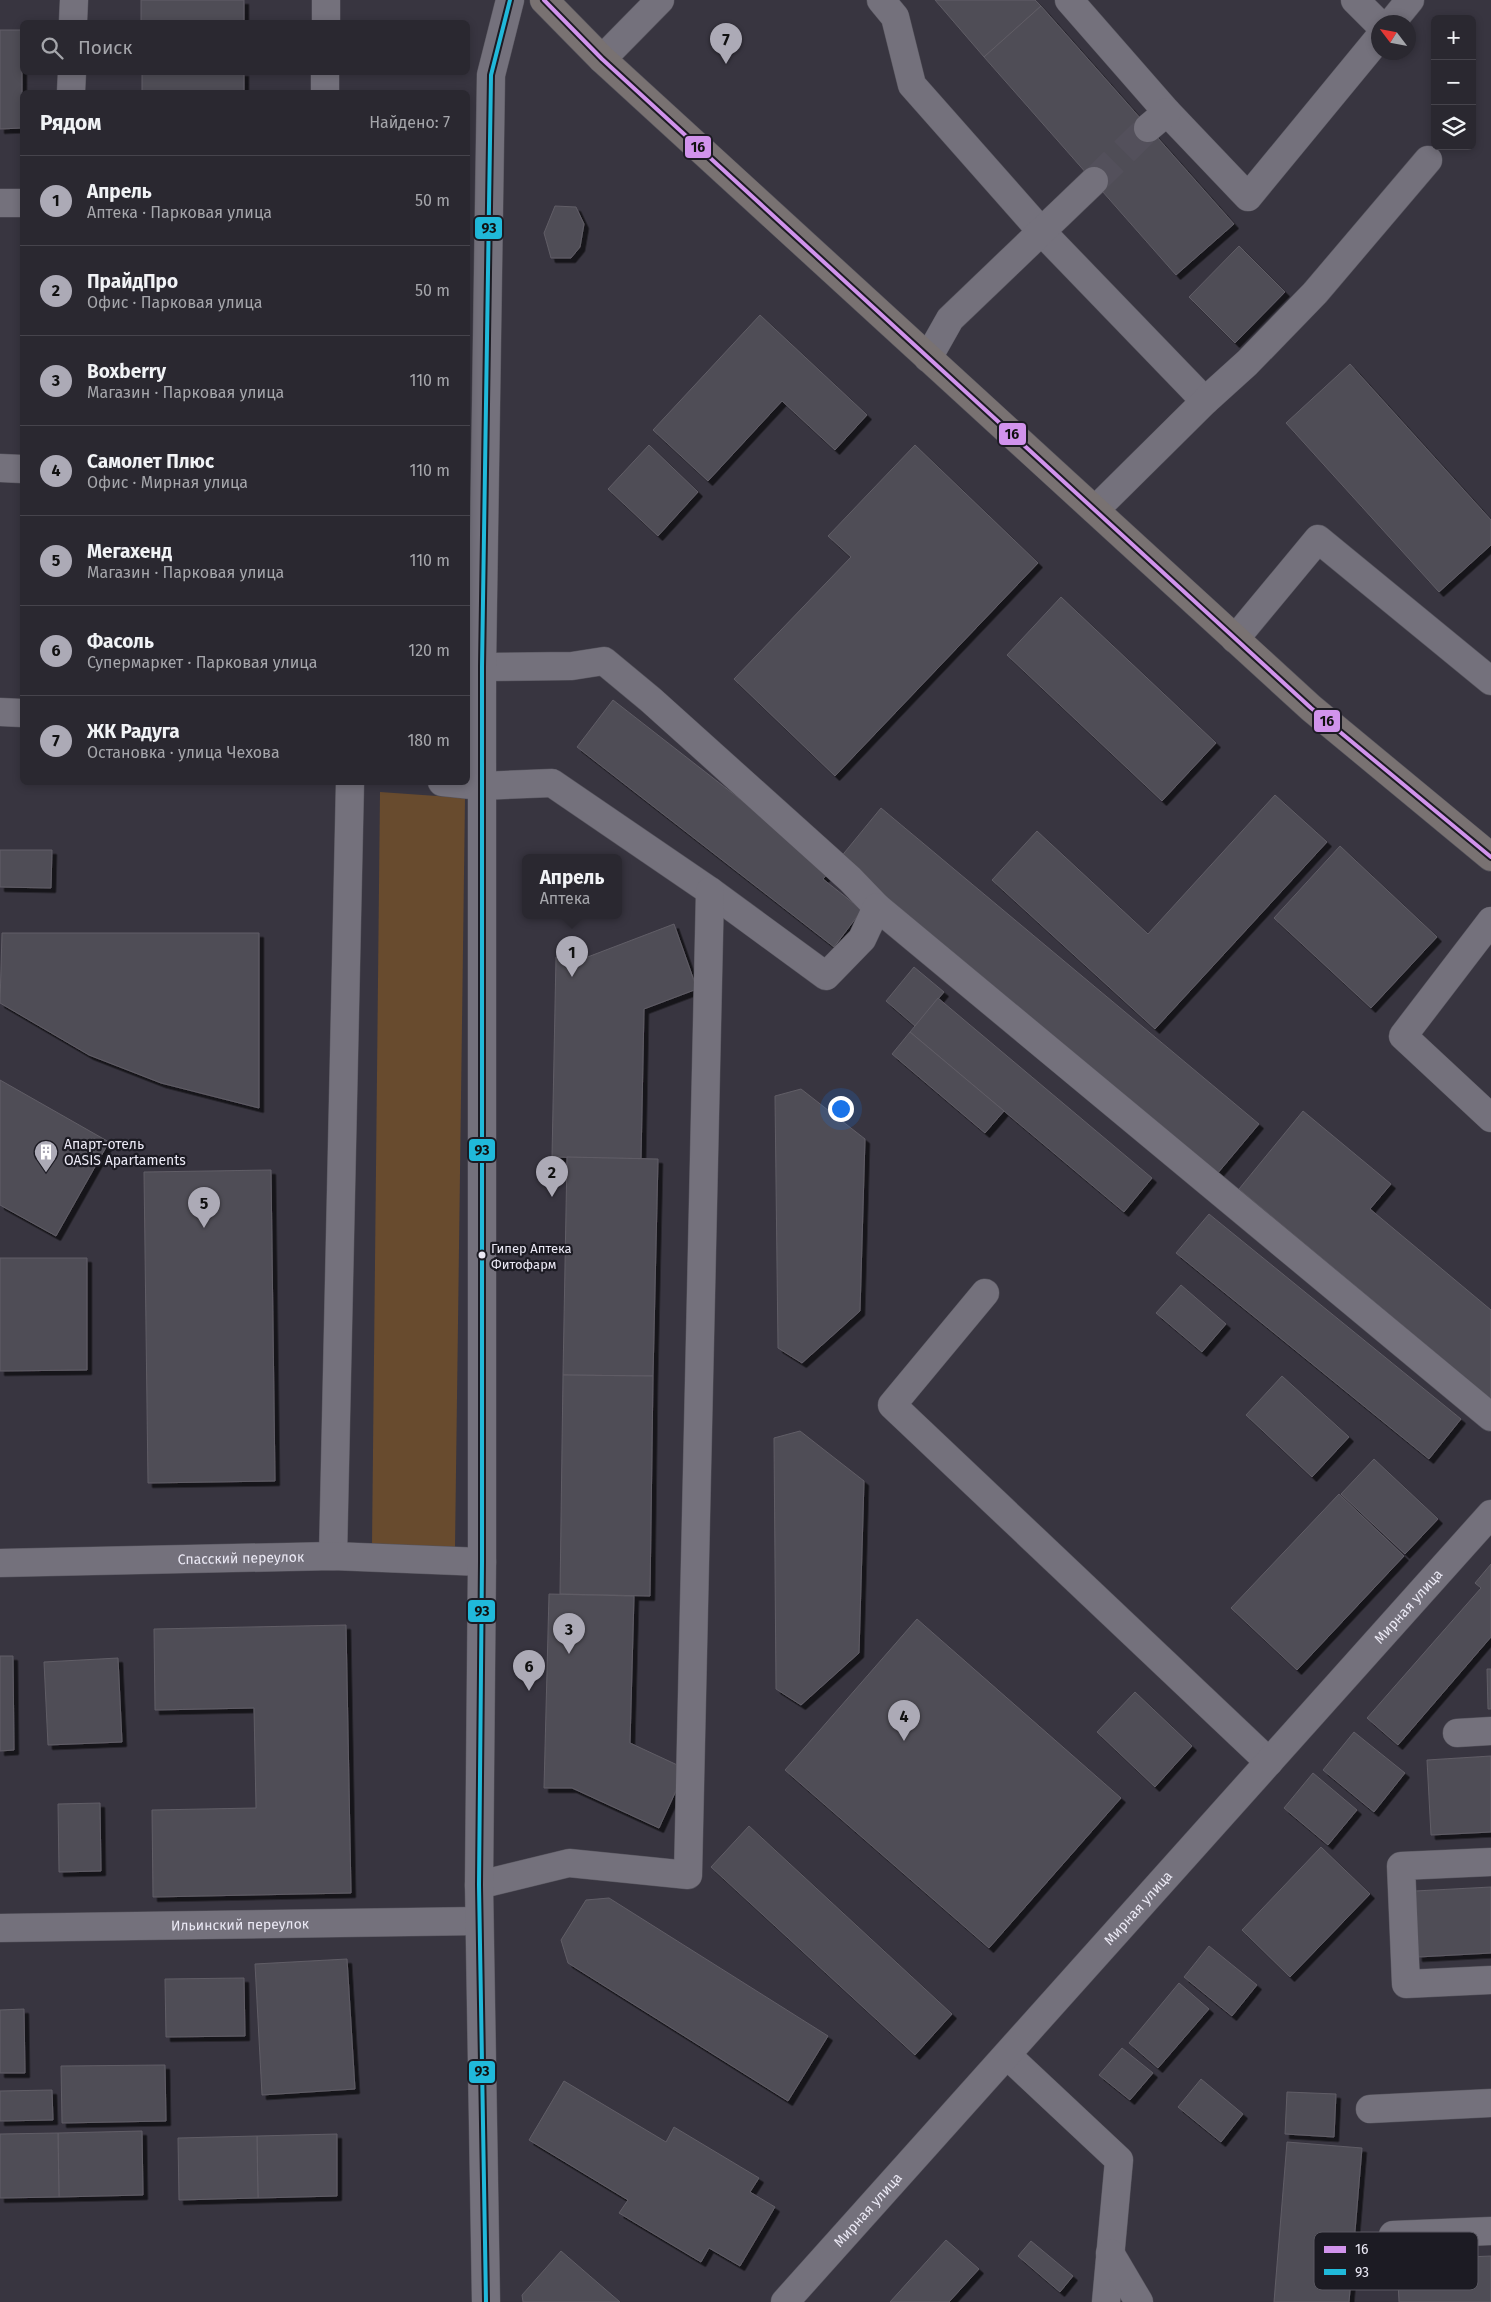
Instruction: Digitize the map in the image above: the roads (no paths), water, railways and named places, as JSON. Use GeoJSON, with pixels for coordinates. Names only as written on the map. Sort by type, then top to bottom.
{"type":"FeatureCollection","features":[{"type":"Feature","properties":{"kind":"main road"},"geometry":{"type":"LineString","coordinates":[[544,0],[602,59],[1235,639],[1312,708],[1491,857]]}},
{"type":"Feature","properties":{"kind":"street"},"geometry":{"type":"LineString","coordinates":[[74,0],[74,20]]}},
{"type":"Feature","properties":{"kind":"street"},"geometry":{"type":"LineString","coordinates":[[326,0],[326,20]]}},
{"type":"Feature","properties":{"kind":"street"},"geometry":{"type":"LineString","coordinates":[[486,2302],[479,1921],[482,1562],[482,667],[478,223],[491,75],[510,0]]}},
{"type":"Feature","properties":{"kind":"street"},"geometry":{"type":"LineString","coordinates":[[602,59],[660,0]]}},
{"type":"Feature","properties":{"kind":"street"},"geometry":{"type":"LineString","coordinates":[[881,0],[894,17],[912,85],[1041,231],[1205,401]]}},
{"type":"Feature","properties":{"kind":"street"},"geometry":{"type":"LineString","coordinates":[[1069,0],[1157,120],[1248,198],[1371,48]]}},
{"type":"Feature","properties":{"kind":"street"},"geometry":{"type":"LineString","coordinates":[[1354,0],[1371,16]]}},
{"type":"Feature","properties":{"kind":"street"},"geometry":{"type":"LineString","coordinates":[[1398,15],[1410,0]]}},
{"type":"Feature","properties":{"kind":"street"},"geometry":{"type":"LineString","coordinates":[[71,90],[72,75]]}},
{"type":"Feature","properties":{"kind":"street"},"geometry":{"type":"LineString","coordinates":[[325,75],[325,90]]}},
{"type":"Feature","properties":{"kind":"street"},"geometry":{"type":"LineString","coordinates":[[1095,510],[1315,293],[1428,160]]}},
{"type":"Feature","properties":{"kind":"street"},"geometry":{"type":"LineString","coordinates":[[928,358],[950,319],[1094,181]]}},
{"type":"Feature","properties":{"kind":"street"},"geometry":{"type":"LineString","coordinates":[[0,202],[20,203]]}},
{"type":"Feature","properties":{"kind":"street"},"geometry":{"type":"LineString","coordinates":[[0,468],[20,469]]}},
{"type":"Feature","properties":{"kind":"street"},"geometry":{"type":"LineString","coordinates":[[1235,639],[1318,539],[1491,681]]}},
{"type":"Feature","properties":{"kind":"street"},"geometry":{"type":"LineString","coordinates":[[482,667],[572,666],[604,661],[651,700],[850,879],[877,907],[1491,1417]]}},
{"type":"Feature","properties":{"kind":"street"},"geometry":{"type":"LineString","coordinates":[[0,712],[20,713]]}},
{"type":"Feature","properties":{"kind":"street"},"geometry":{"type":"LineString","coordinates":[[470,785],[481,786],[552,782],[710,891],[826,976],[862,939],[877,907]]}},
{"type":"Feature","properties":{"kind":"street"},"geometry":{"type":"LineString","coordinates":[[333,1556],[350,785]]}},
{"type":"Feature","properties":{"kind":"street"},"geometry":{"type":"LineString","coordinates":[[479,1885],[569,1863],[688,1875],[710,891]]}},
{"type":"Feature","properties":{"kind":"street"},"geometry":{"type":"LineString","coordinates":[[1491,921],[1403,1036],[1491,1118]]}},
{"type":"Feature","properties":{"kind":"street"},"geometry":{"type":"LineString","coordinates":[[985,1293],[892,1405],[1270,1762]]}},
{"type":"Feature","properties":{"kind":"street","name":"Мирная улица"},"geometry":{"type":"LineString","coordinates":[[785,2302],[1008,2056],[1491,1514]]}},
{"type":"Feature","properties":{"kind":"street","name":"Спасский переулок"},"geometry":{"type":"LineString","coordinates":[[0,1563],[333,1556],[482,1562]]}},
{"type":"Feature","properties":{"kind":"street"},"geometry":{"type":"LineString","coordinates":[[1457,1733],[1491,1731]]}},
{"type":"Feature","properties":{"kind":"street"},"geometry":{"type":"LineString","coordinates":[[1491,1862],[1400,1866],[1406,1984],[1491,1980]]}},
{"type":"Feature","properties":{"kind":"street","name":"Ильинский переулок"},"geometry":{"type":"LineString","coordinates":[[0,1928],[479,1921]]}},
{"type":"Feature","properties":{"kind":"street"},"geometry":{"type":"LineString","coordinates":[[1008,2056],[1119,2160],[1106,2302]]}},
{"type":"Feature","properties":{"kind":"street"},"geometry":{"type":"LineString","coordinates":[[1370,2109],[1491,2103]]}},
{"type":"Feature","properties":{"kind":"street"},"geometry":{"type":"LineString","coordinates":[[1466,2232],[1491,2231]]}},
{"type":"Feature","properties":{"kind":"street"},"geometry":{"type":"LineString","coordinates":[[1110,2253],[1139,2302]]}},
{"type":"Feature","properties":{"kind":"tunnel"},"geometry":{"type":"LineString","coordinates":[[1094,181],[1148,128]]}},
{"type":"Feature","properties":{"kind":"place","name":"ЖК Радуга"},"geometry":{"type":"Point","coordinates":[726,64]}},
{"type":"Feature","properties":{"kind":"place","name":"Апрель"},"geometry":{"type":"Point","coordinates":[572,977]}},
{"type":"Feature","properties":{"kind":"place","name":"Апарт-отель OASIS Apartaments"},"geometry":{"type":"Point","coordinates":[46,1173]}},
{"type":"Feature","properties":{"kind":"place","name":"ПрайдПро"},"geometry":{"type":"Point","coordinates":[552,1197]}},
{"type":"Feature","properties":{"kind":"place","name":"Мегахенд"},"geometry":{"type":"Point","coordinates":[204,1228]}},
{"type":"Feature","properties":{"kind":"place","name":"Гипер Аптека Фитофарм"},"geometry":{"type":"Point","coordinates":[482,1255]}},
{"type":"Feature","properties":{"kind":"place","name":"Boxberry"},"geometry":{"type":"Point","coordinates":[569,1654]}},
{"type":"Feature","properties":{"kind":"place","name":"Фасоль"},"geometry":{"type":"Point","coordinates":[529,1691]}},
{"type":"Feature","properties":{"kind":"place","name":"Самолет Плюс"},"geometry":{"type":"Point","coordinates":[904,1741]}}]}
